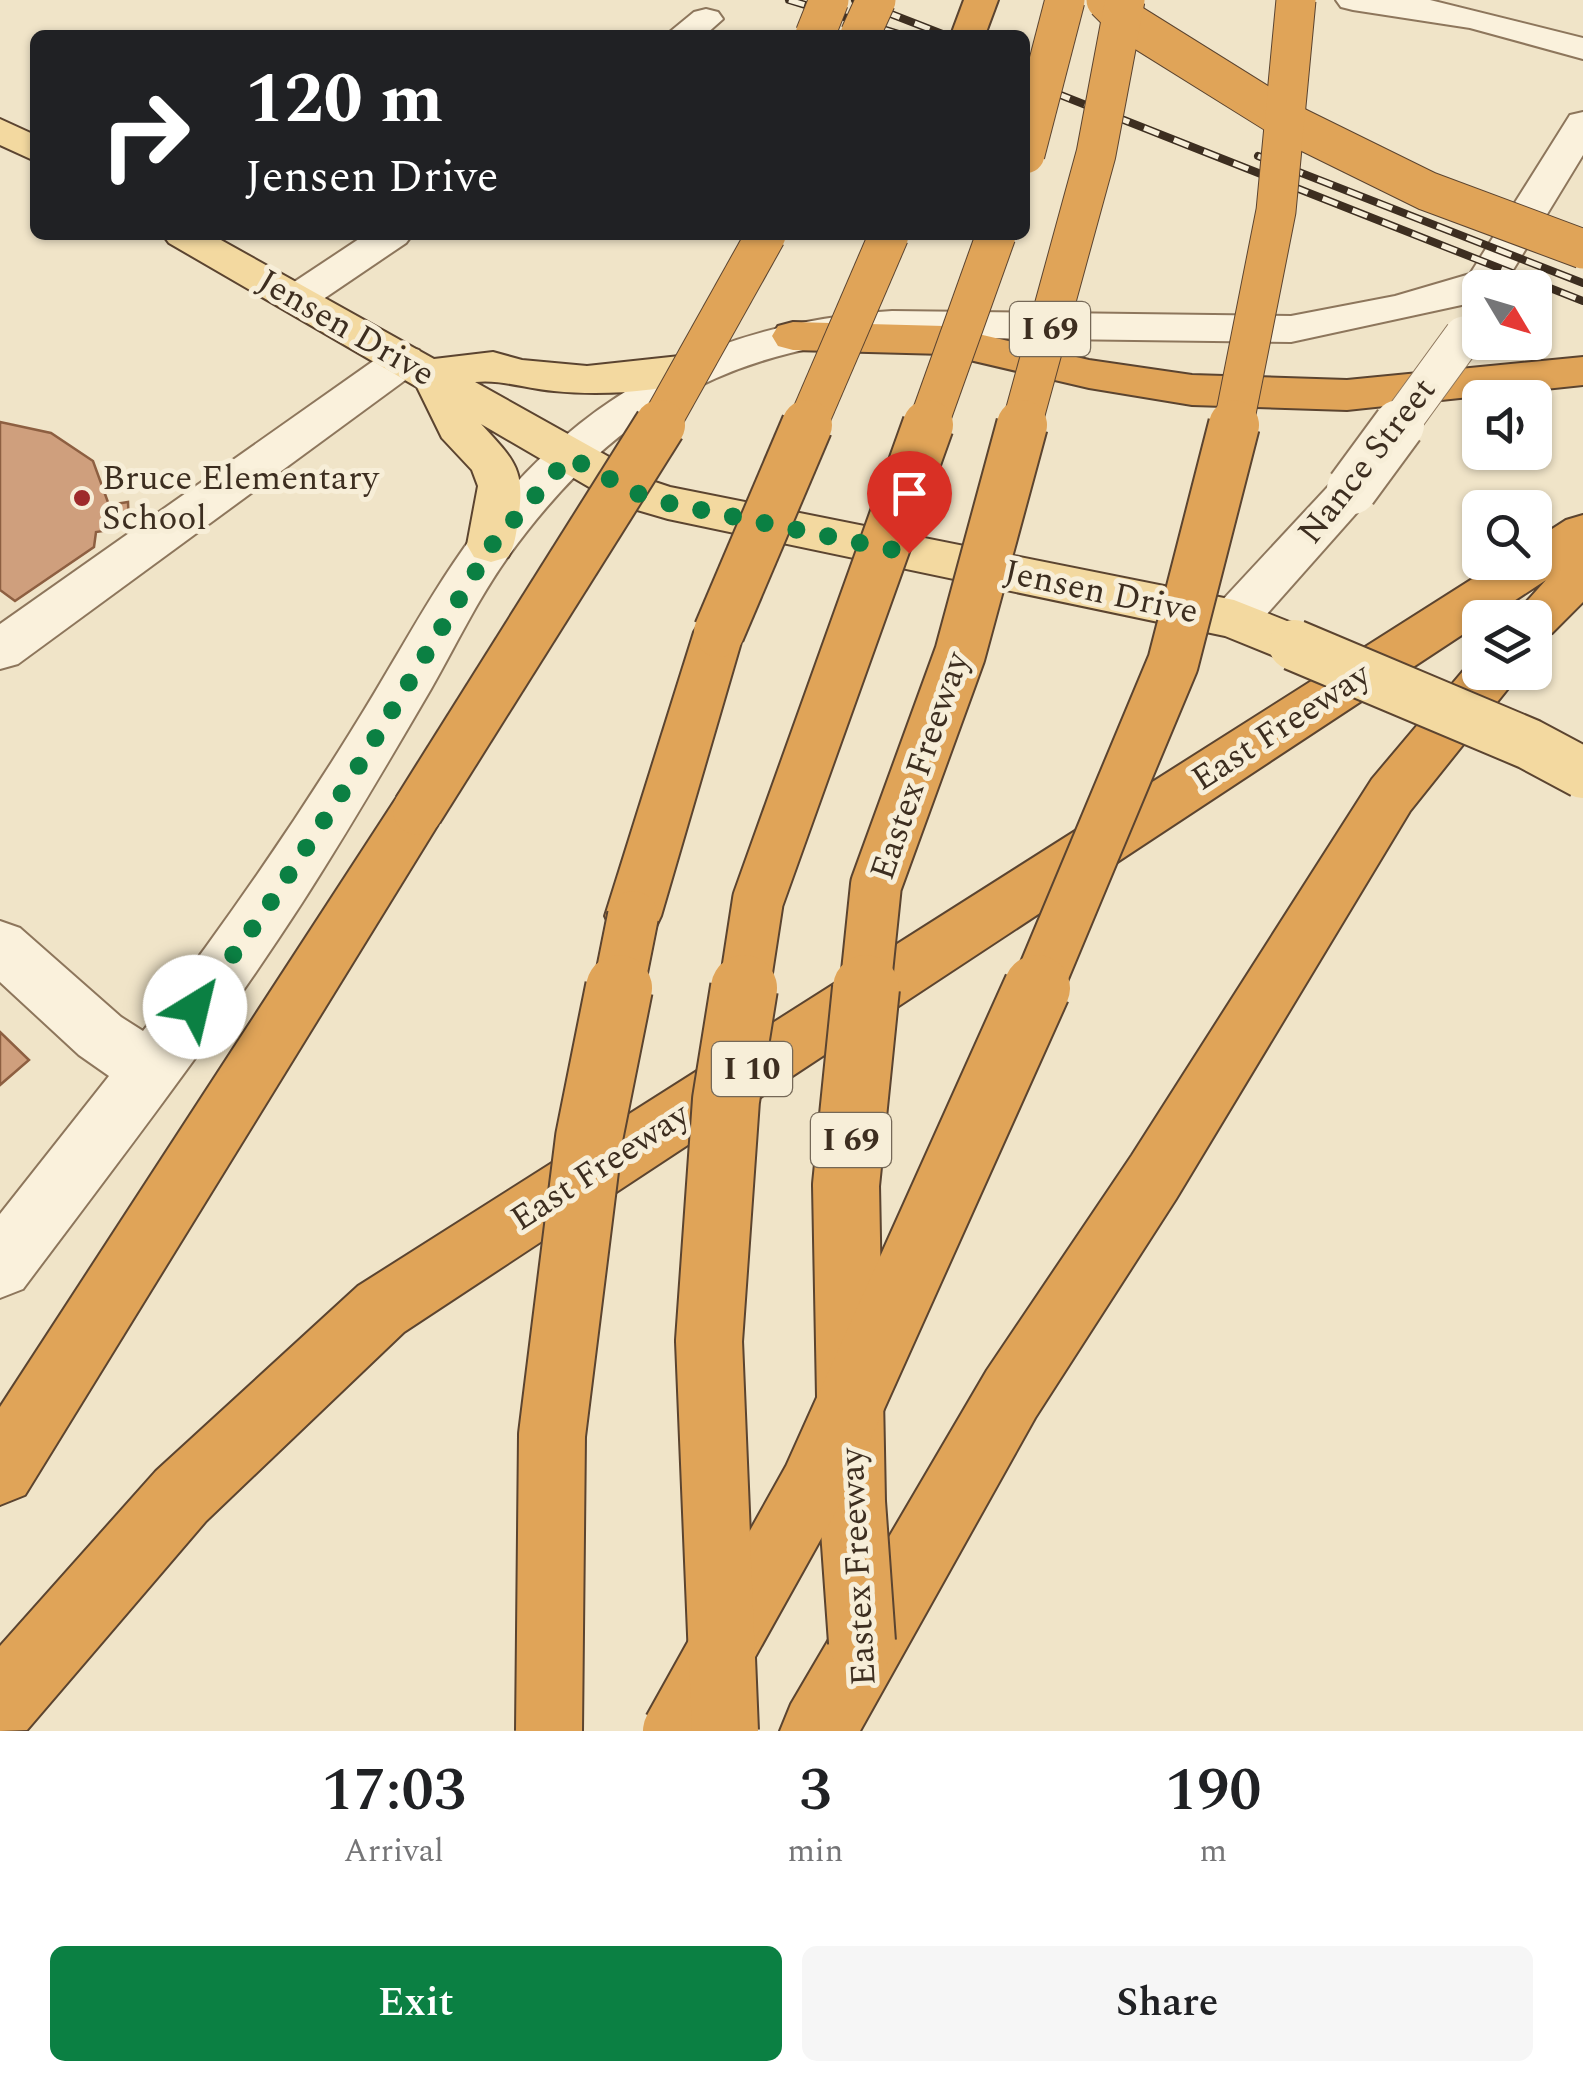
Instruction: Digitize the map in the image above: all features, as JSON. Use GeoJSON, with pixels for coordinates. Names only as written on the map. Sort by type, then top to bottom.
{"type":"FeatureCollection","features":[{"type":"Feature","properties":{"kind":"highway"},"geometry":{"type":"LineString","coordinates":[[817,30],[830,0]]}},
{"type":"Feature","properties":{"kind":"highway"},"geometry":{"type":"LineString","coordinates":[[862,30],[876,0]]}},
{"type":"Feature","properties":{"kind":"highway"},"geometry":{"type":"LineString","coordinates":[[970,30],[982,0]]}},
{"type":"Feature","properties":{"kind":"highway"},"geometry":{"type":"LineString","coordinates":[[1030,135],[1065,0]]}},
{"type":"Feature","properties":{"kind":"highway"},"geometry":{"type":"LineString","coordinates":[[1106,0],[1127,21],[1297,127],[1427,191],[1583,248]]}},
{"type":"Feature","properties":{"kind":"highway","name":"Eastex Freeway"},"geometry":{"type":"LineString","coordinates":[[869,1731],[852,1502],[846,1185],[876,885],[960,654],[1096,154],[1125,0]]}},
{"type":"Feature","properties":{"kind":"highway"},"geometry":{"type":"LineString","coordinates":[[676,1731],[816,1480],[1027,1013],[1173,663],[1224,474],[1276,211],[1296,0]]}},
{"type":"Feature","properties":{"kind":"highway"},"geometry":{"type":"LineString","coordinates":[[647,448],[731,240]]}},
{"type":"Feature","properties":{"kind":"highway"},"geometry":{"type":"LineString","coordinates":[[0,1470],[647,448],[763,240]]}},
{"type":"Feature","properties":{"kind":"highway"},"geometry":{"type":"LineString","coordinates":[[549,1731],[552,1435],[589,1138],[636,900],[719,632],[887,240]]}},
{"type":"Feature","properties":{"kind":"highway","name":"I 69"},"geometry":{"type":"LineString","coordinates":[[725,1731],[709,1341],[726,1100],[758,900],[994,240]]}},
{"type":"Feature","properties":{"kind":"highway"},"geometry":{"type":"LineString","coordinates":[[793,336],[944,340],[1089,374],[1192,390],[1347,395],[1583,372]]}},
{"type":"Feature","properties":{"kind":"highway","name":"East Freeway"},"geometry":{"type":"LineString","coordinates":[[0,1703],[181,1496],[381,1309],[1583,532]]}},
{"type":"Feature","properties":{"kind":"highway"},"geometry":{"type":"LineString","coordinates":[[1552,603],[1583,572]]}},
{"type":"Feature","properties":{"kind":"highway"},"geometry":{"type":"LineString","coordinates":[[818,1731],[1011,1394],[1154,1177],[1391,795],[1477,690]]}},
{"type":"Feature","properties":{"kind":"main road"},"geometry":{"type":"LineString","coordinates":[[0,130],[30,147]]}},
{"type":"Feature","properties":{"kind":"main road","name":"Jensen Drive"},"geometry":{"type":"LineString","coordinates":[[193,240],[636,493],[668,503],[1234,619],[1529,744],[1583,773]]}},
{"type":"Feature","properties":{"kind":"main road"},"geometry":{"type":"LineString","coordinates":[[416,367],[494,366],[522,374],[588,380],[689,369]]}},
{"type":"Feature","properties":{"kind":"main road"},"geometry":{"type":"LineString","coordinates":[[416,367],[490,464],[501,486],[491,546]]}},
{"type":"Feature","properties":{"kind":"street"},"geometry":{"type":"LineString","coordinates":[[1353,0],[1424,7],[1512,27],[1583,49]]}},
{"type":"Feature","properties":{"kind":"street","name":"Nance Street"},"geometry":{"type":"LineString","coordinates":[[1492,270],[1583,123]]}},
{"type":"Feature","properties":{"kind":"street"},"geometry":{"type":"LineString","coordinates":[[296,299],[384,240]]}},
{"type":"Feature","properties":{"kind":"street"},"geometry":{"type":"LineString","coordinates":[[0,1266],[263,914],[491,546],[569,457],[649,391],[689,369],[832,327],[892,324],[1291,329],[1462,292]]}},
{"type":"Feature","properties":{"kind":"street","name":"Nance Street"},"geometry":{"type":"LineString","coordinates":[[1234,619],[1352,490],[1462,339]]}},
{"type":"Feature","properties":{"kind":"street"},"geometry":{"type":"LineString","coordinates":[[0,650],[416,367]]}},
{"type":"Feature","properties":{"kind":"street"},"geometry":{"type":"LineString","coordinates":[[0,946],[100,1036],[150,1069]]}},
{"type":"Feature","properties":{"kind":"building"},"geometry":{"type":"Polygon","coordinates":[[[0,422],[51,433],[93,461],[109,505],[128,502],[129,527],[96,532],[94,547],[15,601],[0,590],[0,422]]]}},
{"type":"Feature","properties":{"kind":"building"},"geometry":{"type":"Polygon","coordinates":[[[0,1032],[29,1060],[0,1085],[0,1032]]]}},
{"type":"Feature","properties":{"kind":"railway"},"geometry":{"type":"LineString","coordinates":[[789,0],[886,30]]}},
{"type":"Feature","properties":{"kind":"railway"},"geometry":{"type":"LineString","coordinates":[[855,0],[932,30]]}},
{"type":"Feature","properties":{"kind":"railway"},"geometry":{"type":"LineString","coordinates":[[1030,83],[1583,301]]}},
{"type":"Feature","properties":{"kind":"railway"},"geometry":{"type":"LineString","coordinates":[[1258,156],[1583,283]]}},
{"type":"Feature","properties":{"kind":"place","name":"Bruce Elementary School"},"geometry":{"type":"Point","coordinates":[82,498]}},
{"type":"Feature","properties":{"kind":"route"},"geometry":{"type":"LineString","coordinates":[[195,1007],[263,914],[349,782],[491,546],[569,457],[636,493],[668,503],[909,553]]}}]}
